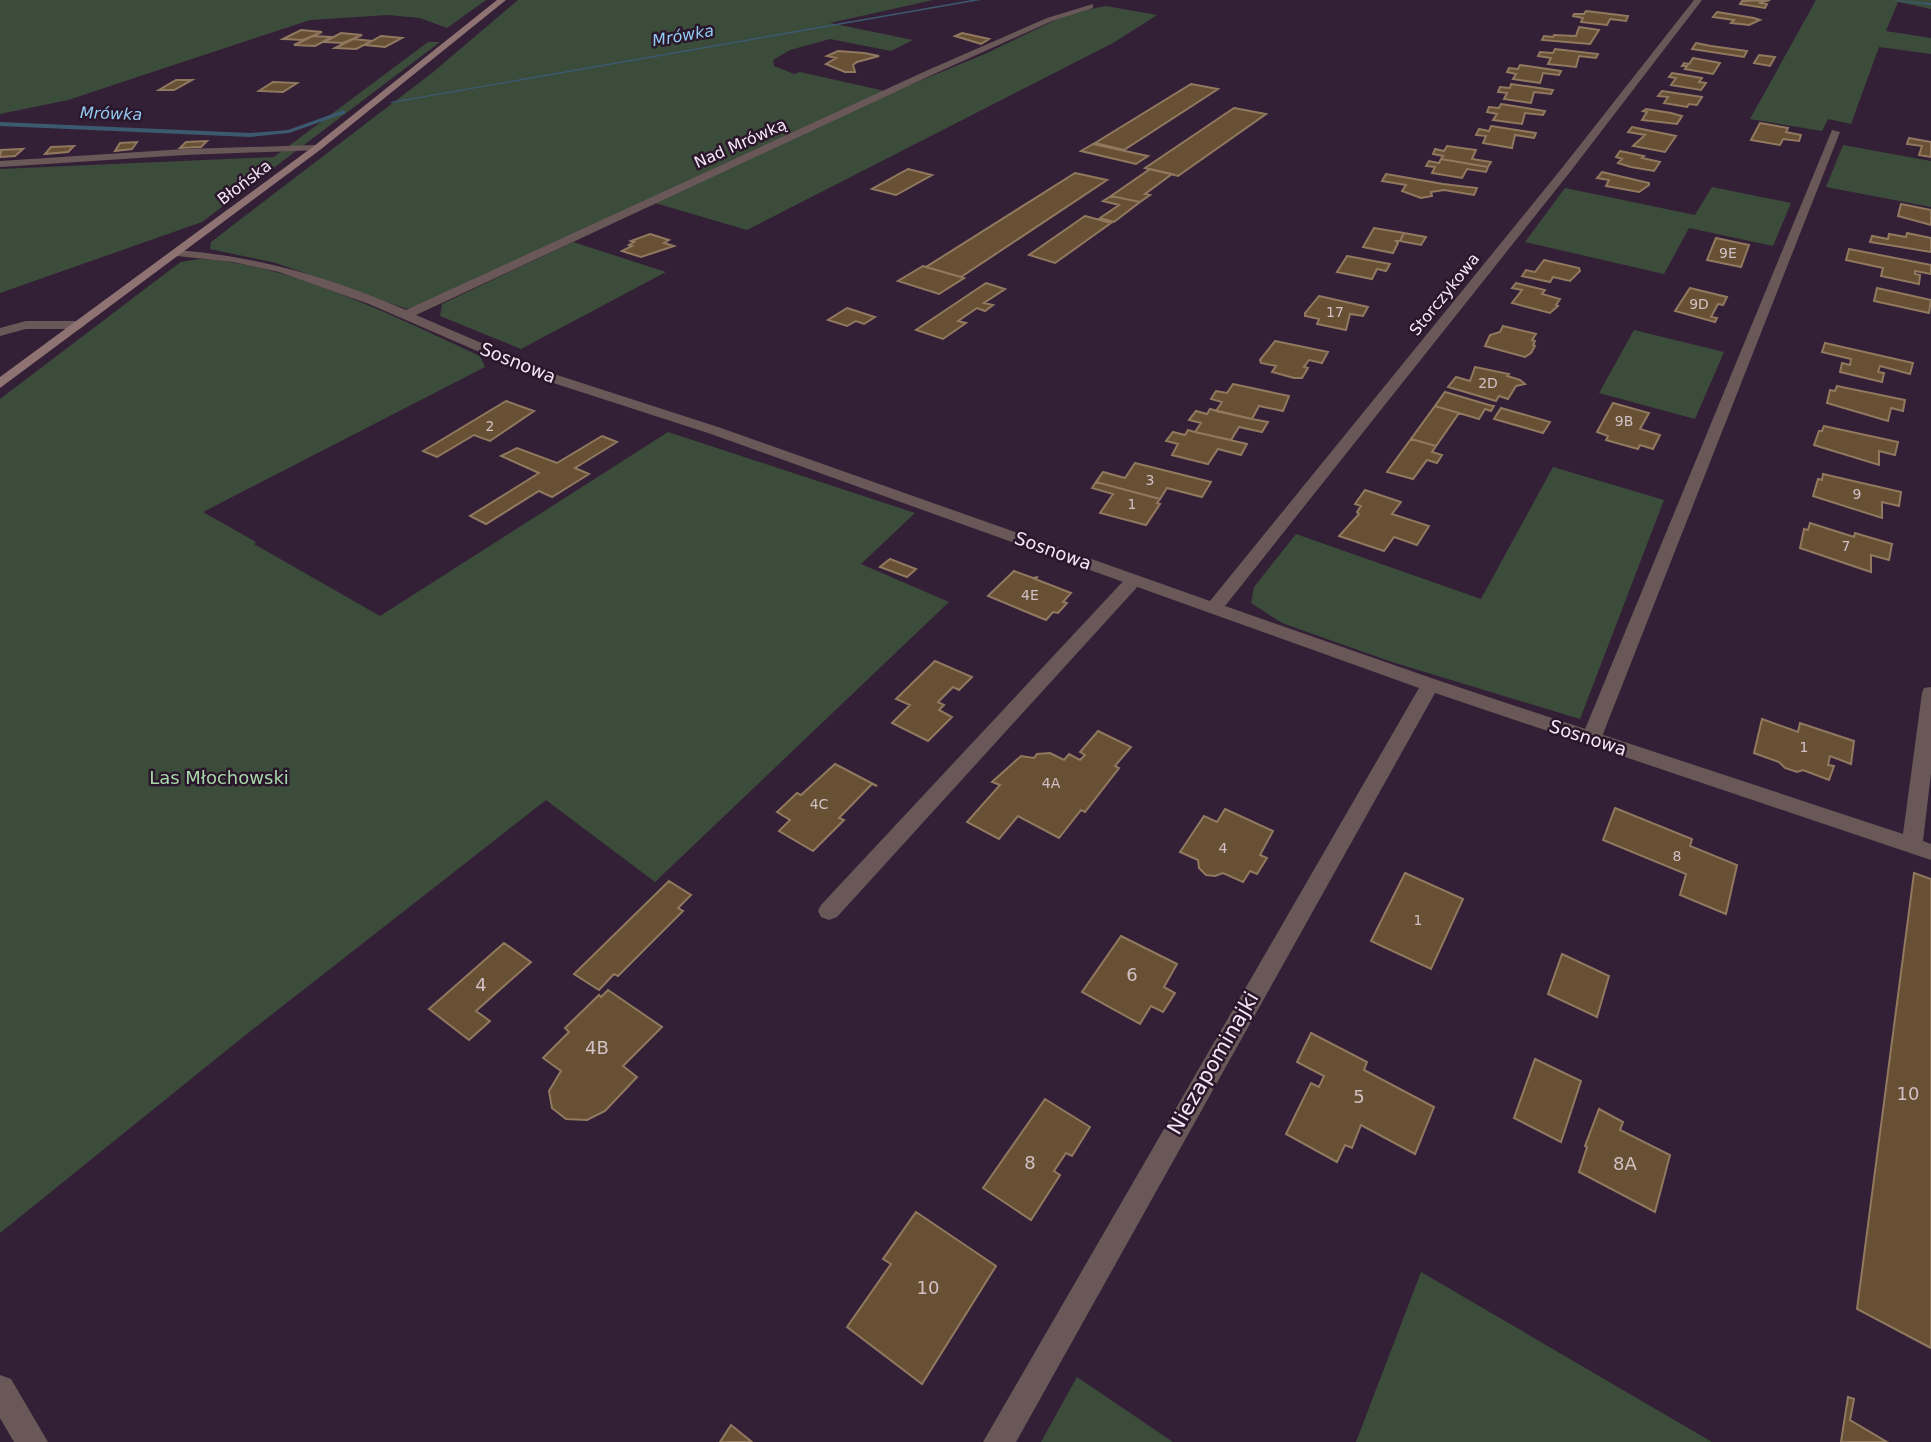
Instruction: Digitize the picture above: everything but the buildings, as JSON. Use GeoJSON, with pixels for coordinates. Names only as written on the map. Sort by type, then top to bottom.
{"type":"FeatureCollection","features":[{"type":"Feature","properties":{"kind":"main road","name":"Błońska"},"geometry":{"type":"LineString","coordinates":[[0,384],[317,148],[502,0]]}},
{"type":"Feature","properties":{"kind":"street","name":"Storczykowa"},"geometry":{"type":"LineString","coordinates":[[1213,609],[1566,170],[1698,0]]}},
{"type":"Feature","properties":{"kind":"street","name":"Nad Mrówką"},"geometry":{"type":"LineString","coordinates":[[407,316],[931,72],[957,63],[1066,12],[1090,6]]}},
{"type":"Feature","properties":{"kind":"street"},"geometry":{"type":"LineString","coordinates":[[0,164],[185,152],[317,148]]}},
{"type":"Feature","properties":{"kind":"street","name":"Sosnowa"},"geometry":{"type":"LineString","coordinates":[[177,253],[260,263],[373,301],[549,377],[716,431],[1430,685],[1922,849]]}},
{"type":"Feature","properties":{"kind":"street"},"geometry":{"type":"LineString","coordinates":[[0,332],[26,325],[79,325]]}},
{"type":"Feature","properties":{"kind":"street"},"geometry":{"type":"LineString","coordinates":[[829,911],[1134,580]]}},
{"type":"Feature","properties":{"kind":"street","name":"Niezapominajki"},"geometry":{"type":"LineString","coordinates":[[999,1442],[1430,685]]}},
{"type":"Feature","properties":{"kind":"street"},"geometry":{"type":"LineString","coordinates":[[1922,849],[1931,693]]}},
{"type":"Feature","properties":{"kind":"street"},"geometry":{"type":"LineString","coordinates":[[0,1390],[32,1442]]}},
{"type":"Feature","properties":{"kind":"lane"},"geometry":{"type":"LineString","coordinates":[[1591,739],[1835,132]]}},
{"type":"Feature","properties":{"kind":"green space"},"geometry":{"type":"Polygon","coordinates":[[[0,0],[486,0],[447,28],[420,18],[388,15],[310,20],[68,100],[0,114],[0,0]]]}},
{"type":"Feature","properties":{"kind":"green space"},"geometry":{"type":"Polygon","coordinates":[[[518,0],[933,0],[830,23],[913,40],[891,51],[830,39],[790,50],[773,60],[774,66],[794,74],[800,72],[885,91],[432,302],[407,309],[276,263],[210,249],[211,242],[432,73],[518,0]]]}},
{"type":"Feature","properties":{"kind":"green space"},"geometry":{"type":"Polygon","coordinates":[[[1816,0],[1931,0],[1931,9],[1898,2],[1886,31],[1931,38],[1931,54],[1879,47],[1851,124],[1828,119],[1822,131],[1750,119],[1816,0]]]}},
{"type":"Feature","properties":{"kind":"green space"},"geometry":{"type":"Polygon","coordinates":[[[1106,6],[1157,15],[1113,43],[747,230],[655,203],[1070,13],[1106,6]]]}},
{"type":"Feature","properties":{"kind":"green space"},"geometry":{"type":"Polygon","coordinates":[[[428,42],[440,42],[202,222],[0,293],[0,169],[274,157],[428,42]]]}},
{"type":"Feature","properties":{"kind":"green space"},"geometry":{"type":"Polygon","coordinates":[[[1843,145],[1931,161],[1931,207],[1826,187],[1843,145]]]}},
{"type":"Feature","properties":{"kind":"green space"},"geometry":{"type":"Polygon","coordinates":[[[1712,187],[1791,203],[1773,246],[1689,228],[1664,274],[1525,242],[1565,188],[1695,215],[1712,187]]]}},
{"type":"Feature","properties":{"kind":"green space"},"geometry":{"type":"Polygon","coordinates":[[[573,242],[666,272],[521,349],[440,316],[442,304],[573,242]]]}},
{"type":"Feature","properties":{"kind":"green space","name":"Las Młochowski"},"geometry":{"type":"Polygon","coordinates":[[[199,259],[269,270],[306,281],[379,310],[480,356],[485,367],[203,512],[380,616],[668,432],[915,513],[861,564],[949,602],[655,882],[546,800],[243,1037],[0,1233],[0,399],[181,262],[199,259]]]}},
{"type":"Feature","properties":{"kind":"green space"},"geometry":{"type":"Polygon","coordinates":[[[1634,330],[1724,352],[1695,419],[1599,393],[1634,330]]]}},
{"type":"Feature","properties":{"kind":"green space"},"geometry":{"type":"Polygon","coordinates":[[[1553,467],[1664,500],[1580,719],[1392,662],[1282,623],[1251,603],[1254,587],[1296,534],[1481,599],[1553,467]]]}},
{"type":"Feature","properties":{"kind":"green space"},"geometry":{"type":"Polygon","coordinates":[[[1421,1272],[1712,1442],[1356,1442],[1421,1272]]]}},
{"type":"Feature","properties":{"kind":"green space"},"geometry":{"type":"Polygon","coordinates":[[[1077,1377],[1173,1442],[1041,1442],[1077,1377]]]}},
{"type":"Feature","properties":{"kind":"waterway","name":"Mrówka"},"geometry":{"type":"LineString","coordinates":[[392,102],[979,0]]}},
{"type":"Feature","properties":{"kind":"waterway","name":"Mrówka"},"geometry":{"type":"LineString","coordinates":[[1896,0],[1931,4]]}},
{"type":"Feature","properties":{"kind":"waterway","name":"Mrówka"},"geometry":{"type":"LineString","coordinates":[[0,124],[250,135],[289,131],[344,112]]}}]}
